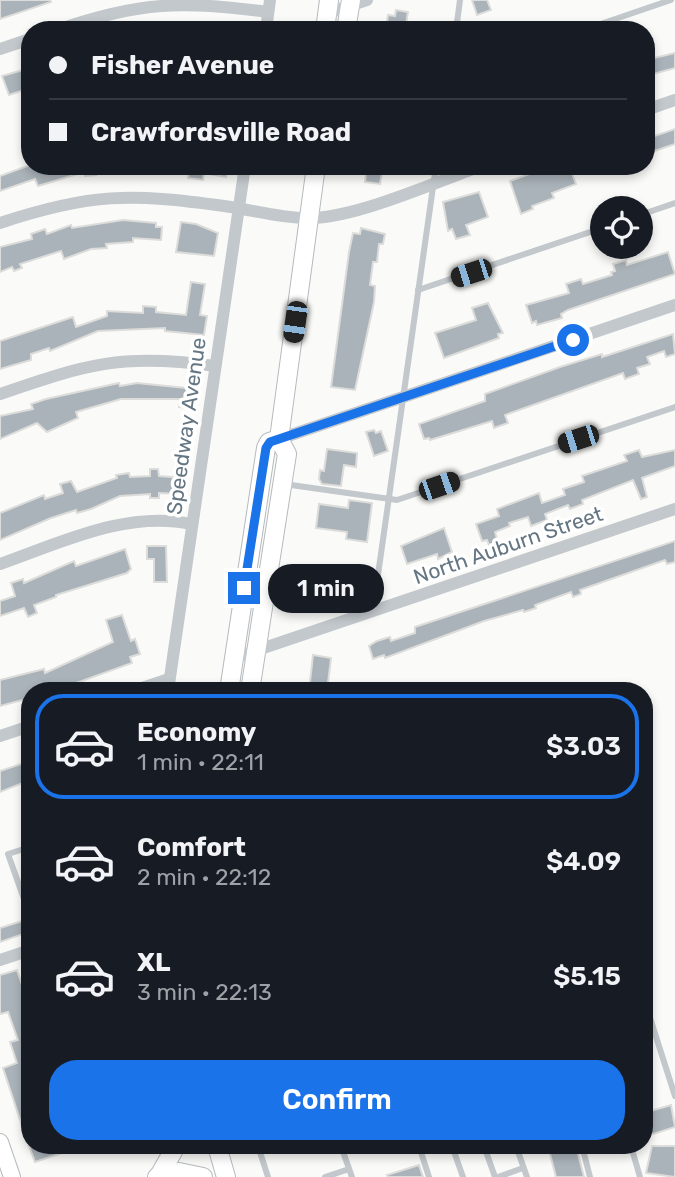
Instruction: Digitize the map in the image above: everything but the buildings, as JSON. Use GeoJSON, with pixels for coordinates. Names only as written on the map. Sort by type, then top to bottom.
{"type":"FeatureCollection","features":[{"type":"Feature","properties":{"kind":"main road"},"geometry":{"type":"LineString","coordinates":[[349,21],[356,2]]}},
{"type":"Feature","properties":{"kind":"main road"},"geometry":{"type":"LineString","coordinates":[[252,682],[287,454],[279,439],[315,175]]}},
{"type":"Feature","properties":{"kind":"main road"},"geometry":{"type":"LineString","coordinates":[[230,682],[266,448],[270,442],[279,439]]}},
{"type":"Feature","properties":{"kind":"main road"},"geometry":{"type":"LineString","coordinates":[[158,1177],[171,1154]]}},
{"type":"Feature","properties":{"kind":"main road"},"geometry":{"type":"LineString","coordinates":[[219,1154],[226,1177]]}},
{"type":"Feature","properties":{"kind":"main road"},"geometry":{"type":"LineString","coordinates":[[158,1177],[179,1172],[203,1177]]}},
{"type":"Feature","properties":{"kind":"street"},"geometry":{"type":"LineString","coordinates":[[327,14],[356,2]]}},
{"type":"Feature","properties":{"kind":"street"},"geometry":{"type":"LineString","coordinates":[[85,21],[113,12],[151,5],[269,6]]}},
{"type":"Feature","properties":{"kind":"street"},"geometry":{"type":"LineString","coordinates":[[0,49],[21,42]]}},
{"type":"Feature","properties":{"kind":"street"},"geometry":{"type":"LineString","coordinates":[[655,107],[675,100]]}},
{"type":"Feature","properties":{"kind":"street","name":"Speedway Avenue"},"geometry":{"type":"LineString","coordinates":[[169,682],[244,175]]}},
{"type":"Feature","properties":{"kind":"street"},"geometry":{"type":"LineString","coordinates":[[0,223],[68,202],[116,196],[158,197],[309,218],[344,213],[456,175]]}},
{"type":"Feature","properties":{"kind":"street"},"geometry":{"type":"LineString","coordinates":[[279,439],[675,305]]}},
{"type":"Feature","properties":{"kind":"street"},"geometry":{"type":"LineString","coordinates":[[0,394],[76,368],[113,361],[167,359],[215,366]]}},
{"type":"Feature","properties":{"kind":"street","name":"North Auburn Street"},"geometry":{"type":"LineString","coordinates":[[234,658],[675,509]]}},
{"type":"Feature","properties":{"kind":"street"},"geometry":{"type":"LineString","coordinates":[[0,564],[110,526],[149,521],[191,524]]}},
{"type":"Feature","properties":{"kind":"street"},"geometry":{"type":"LineString","coordinates":[[0,736],[21,729]]}},
{"type":"Feature","properties":{"kind":"street"},"geometry":{"type":"LineString","coordinates":[[0,960],[21,953]]}},
{"type":"Feature","properties":{"kind":"street"},"geometry":{"type":"LineString","coordinates":[[0,1143],[7,1171]]}},
{"type":"Feature","properties":{"kind":"lane"},"geometry":{"type":"LineString","coordinates":[[457,21],[460,0]]}},
{"type":"Feature","properties":{"kind":"lane"},"geometry":{"type":"LineString","coordinates":[[609,21],[671,0]]}},
{"type":"Feature","properties":{"kind":"lane"},"geometry":{"type":"LineString","coordinates":[[373,610],[434,175]]}},
{"type":"Feature","properties":{"kind":"lane"},"geometry":{"type":"LineString","coordinates":[[653,211],[675,203]]}},
{"type":"Feature","properties":{"kind":"lane"},"geometry":{"type":"LineString","coordinates":[[418,290],[590,232]]}},
{"type":"Feature","properties":{"kind":"lane"},"geometry":{"type":"LineString","coordinates":[[282,484],[389,500],[675,407]]}},
{"type":"Feature","properties":{"kind":"lane"},"geometry":{"type":"LineString","coordinates":[[21,849],[8,854],[21,891]]}},
{"type":"Feature","properties":{"kind":"lane"},"geometry":{"type":"LineString","coordinates":[[653,1027],[675,1096]]}},
{"type":"Feature","properties":{"kind":"lane"},"geometry":{"type":"LineString","coordinates":[[261,1154],[268,1177]]}},
{"type":"Feature","properties":{"kind":"lane"},"geometry":{"type":"LineString","coordinates":[[344,1154],[352,1177]]}},
{"type":"Feature","properties":{"kind":"lane"},"geometry":{"type":"LineString","coordinates":[[422,1154],[429,1177]]}},
{"type":"Feature","properties":{"kind":"lane"},"geometry":{"type":"LineString","coordinates":[[455,1154],[463,1177]]}},
{"type":"Feature","properties":{"kind":"lane"},"geometry":{"type":"LineString","coordinates":[[487,1154],[497,1177],[523,1168]]}},
{"type":"Feature","properties":{"kind":"lane"},"geometry":{"type":"LineString","coordinates":[[519,1154],[527,1177]]}},
{"type":"Feature","properties":{"kind":"lane"},"geometry":{"type":"LineString","coordinates":[[584,1154],[590,1177]]}},
{"type":"Feature","properties":{"kind":"lane"},"geometry":{"type":"LineString","coordinates":[[633,1154],[640,1177]]}},
{"type":"Feature","properties":{"kind":"lane"},"geometry":{"type":"LineString","coordinates":[[325,1177],[349,1168]]}},
{"type":"Feature","properties":{"kind":"route"},"geometry":{"type":"LineString","coordinates":[[244,588],[266,448],[270,442],[573,340]]}}]}
